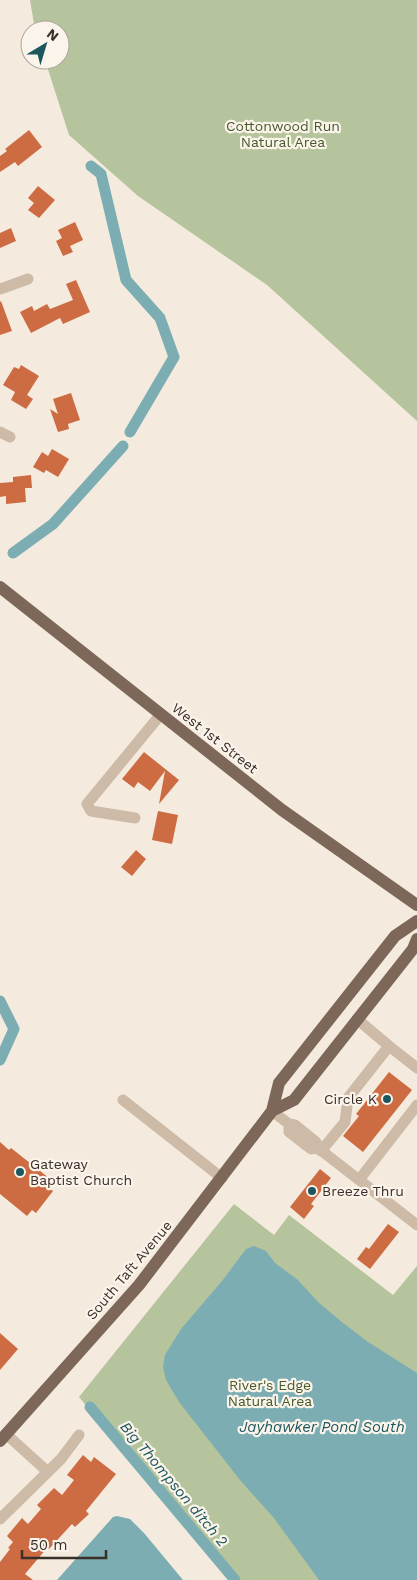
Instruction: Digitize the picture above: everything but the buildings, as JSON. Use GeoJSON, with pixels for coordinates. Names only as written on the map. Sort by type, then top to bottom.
{"type":"FeatureCollection","features":[{"type":"Feature","properties":{"kind":"main road","name":"West 1st Street"},"geometry":{"type":"LineString","coordinates":[[0,587],[282,810],[417,904]]}},
{"type":"Feature","properties":{"kind":"main road","name":"South Taft Avenue"},"geometry":{"type":"LineString","coordinates":[[2,1438],[139,1285],[272,1111],[279,1083],[394,936],[417,920]]}},
{"type":"Feature","properties":{"kind":"main road","name":"South Taft Avenue"},"geometry":{"type":"LineString","coordinates":[[272,1111],[294,1100],[413,949],[417,939]]}},
{"type":"Feature","properties":{"kind":"street"},"geometry":{"type":"LineString","coordinates":[[0,289],[28,279]]}},
{"type":"Feature","properties":{"kind":"street"},"geometry":{"type":"LineString","coordinates":[[134,818],[91,810],[87,804],[161,714]]}},
{"type":"Feature","properties":{"kind":"street"},"geometry":{"type":"LineString","coordinates":[[357,1019],[417,1068]]}},
{"type":"Feature","properties":{"kind":"street"},"geometry":{"type":"LineString","coordinates":[[320,1150],[345,1122],[348,1098],[389,1046]]}},
{"type":"Feature","properties":{"kind":"street"},"geometry":{"type":"LineString","coordinates":[[123,1100],[222,1178]]}},
{"type":"Feature","properties":{"kind":"street"},"geometry":{"type":"LineString","coordinates":[[359,1180],[417,1105]]}},
{"type":"Feature","properties":{"kind":"street"},"geometry":{"type":"LineString","coordinates":[[272,1111],[289,1124],[289,1132],[311,1149],[320,1150],[417,1224]]}},
{"type":"Feature","properties":{"kind":"street"},"geometry":{"type":"LineString","coordinates":[[0,1519],[61,1460],[79,1435]]}},
{"type":"Feature","properties":{"kind":"street"},"geometry":{"type":"LineString","coordinates":[[2,1438],[48,1472]]}},
{"type":"Feature","properties":{"kind":"green space","name":"Cottonwood Run Natural Area"},"geometry":{"type":"Polygon","coordinates":[[[30,0],[417,0],[417,421],[267,285],[138,196],[69,135],[48,70],[70,70],[70,20],[33,20],[30,0]]]}},
{"type":"Feature","properties":{"kind":"green space","name":"River's Edge Natural Area"},"geometry":{"type":"Polygon","coordinates":[[[234,1204],[274,1235],[289,1215],[393,1295],[417,1266],[417,1580],[231,1580],[79,1397],[234,1204]]]}},
{"type":"Feature","properties":{"kind":"water","name":"Jayhawker Pond South"},"geometry":{"type":"Polygon","coordinates":[[[254,1246],[266,1251],[275,1263],[298,1280],[318,1302],[343,1323],[368,1342],[417,1373],[417,1580],[319,1580],[274,1518],[240,1480],[179,1402],[166,1380],[163,1367],[165,1355],[181,1329],[222,1281],[246,1249],[254,1246]]]}},
{"type":"Feature","properties":{"kind":"water"},"geometry":{"type":"Polygon","coordinates":[[[113,1517],[130,1519],[183,1580],[57,1580],[113,1517]]]}},
{"type":"Feature","properties":{"kind":"waterway","name":"Big Thompson ditch 2"},"geometry":{"type":"LineString","coordinates":[[91,166],[101,174],[126,280],[160,318],[174,357],[130,432]]}},
{"type":"Feature","properties":{"kind":"waterway","name":"Big Thompson ditch 2"},"geometry":{"type":"LineString","coordinates":[[13,553],[53,524],[123,446]]}},
{"type":"Feature","properties":{"kind":"waterway","name":"Big Thompson ditch 2"},"geometry":{"type":"LineString","coordinates":[[0,1001],[14,1029],[0,1060]]}},
{"type":"Feature","properties":{"kind":"waterway","name":"Big Thompson ditch 2"},"geometry":{"type":"LineString","coordinates":[[90,1407],[235,1580]]}},
{"type":"Feature","properties":{"kind":"place","name":"Circle K"},"geometry":{"type":"Point","coordinates":[387,1099]}},
{"type":"Feature","properties":{"kind":"place","name":"Gateway Baptist Church"},"geometry":{"type":"Point","coordinates":[20,1172]}},
{"type":"Feature","properties":{"kind":"place","name":"Breeze Thru"},"geometry":{"type":"Point","coordinates":[312,1191]}}]}
